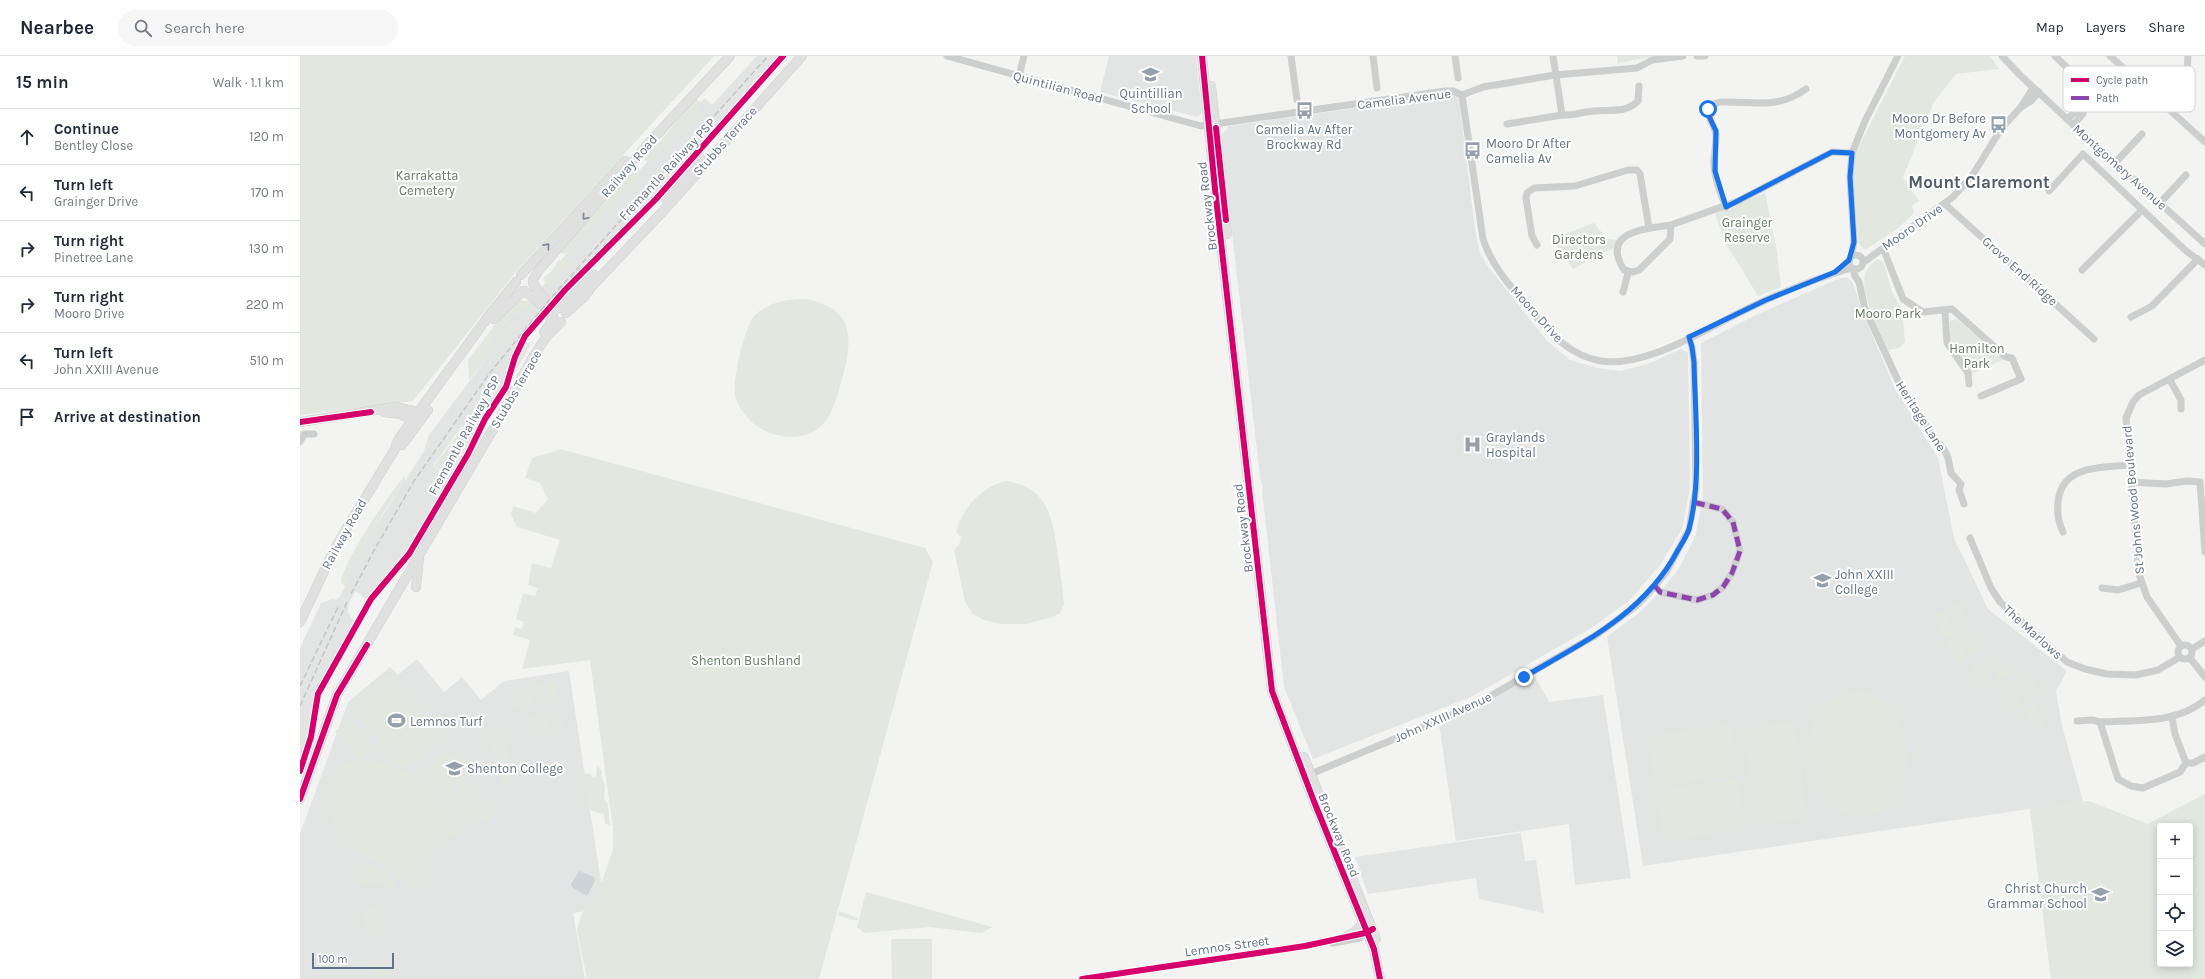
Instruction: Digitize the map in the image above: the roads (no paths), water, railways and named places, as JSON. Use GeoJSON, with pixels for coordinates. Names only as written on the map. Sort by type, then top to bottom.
{"type":"FeatureCollection","features":[{"type":"Feature","properties":{"kind":"main road","name":"Railway Road"},"geometry":{"type":"LineString","coordinates":[[301,620],[336,546],[395,449],[404,443],[427,401],[490,314],[519,279],[722,56]]}},
{"type":"Feature","properties":{"kind":"main road","name":"Railway Road"},"geometry":{"type":"LineString","coordinates":[[533,282],[539,270],[647,146],[730,56]]}},
{"type":"Feature","properties":{"kind":"main road","name":"Stubbs Terrace"},"geometry":{"type":"LineString","coordinates":[[300,799],[337,695],[378,619],[539,338],[558,312],[617,253],[795,56]]}},
{"type":"Feature","properties":{"kind":"main road","name":"Stubbs Terrace"},"geometry":{"type":"LineString","coordinates":[[558,312],[585,296],[592,286],[626,251],[802,56]]}},
{"type":"Feature","properties":{"kind":"main road","name":"Brockway Road"},"geometry":{"type":"LineString","coordinates":[[1202,56],[1212,125],[1274,673],[1282,704],[1307,775],[1363,923],[1371,932],[1380,979]]}},
{"type":"Feature","properties":{"kind":"main road","name":"Brockway Road"},"geometry":{"type":"LineString","coordinates":[[1208,56],[1212,125]]}},
{"type":"Feature","properties":{"kind":"main road"},"geometry":{"type":"LineString","coordinates":[[528,275],[542,296],[558,312],[518,288],[519,279],[528,275]]}},
{"type":"Feature","properties":{"kind":"main road"},"geometry":{"type":"LineString","coordinates":[[524,291],[531,288],[533,282]]}},
{"type":"Feature","properties":{"kind":"main road","name":"Railway Road"},"geometry":{"type":"LineString","coordinates":[[416,419],[501,311],[524,291]]}},
{"type":"Feature","properties":{"kind":"main road","name":"Stubbs Terrace"},"geometry":{"type":"LineString","coordinates":[[300,787],[334,693],[502,414],[534,355],[566,318],[558,312]]}},
{"type":"Feature","properties":{"kind":"main road"},"geometry":{"type":"LineString","coordinates":[[300,422],[371,412],[427,401]]}},
{"type":"Feature","properties":{"kind":"main road"},"geometry":{"type":"LineString","coordinates":[[395,407],[411,410],[416,419]]}},
{"type":"Feature","properties":{"kind":"main road"},"geometry":{"type":"LineString","coordinates":[[371,412],[393,413],[416,419]]}},
{"type":"Feature","properties":{"kind":"main road"},"geometry":{"type":"LineString","coordinates":[[416,587],[417,565],[422,547]]}},
{"type":"Feature","properties":{"kind":"main road","name":"Brockway Road"},"geometry":{"type":"LineString","coordinates":[[1307,775],[1380,952],[1385,979]]}},
{"type":"Feature","properties":{"kind":"main road"},"geometry":{"type":"LineString","coordinates":[[1348,936],[1356,931],[1363,923]]}},
{"type":"Feature","properties":{"kind":"street","name":"Quintilian Road"},"geometry":{"type":"LineString","coordinates":[[947,56],[1202,126],[1212,125]]}},
{"type":"Feature","properties":{"kind":"street"},"geometry":{"type":"LineString","coordinates":[[1019,76],[1024,56]]}},
{"type":"Feature","properties":{"kind":"street"},"geometry":{"type":"LineString","coordinates":[[1291,56],[1297,100]]}},
{"type":"Feature","properties":{"kind":"street"},"geometry":{"type":"LineString","coordinates":[[1373,56],[1377,88]]}},
{"type":"Feature","properties":{"kind":"street"},"geometry":{"type":"LineString","coordinates":[[1455,56],[1458,78]]}},
{"type":"Feature","properties":{"kind":"street"},"geometry":{"type":"LineString","coordinates":[[1553,56],[1562,115]]}},
{"type":"Feature","properties":{"kind":"street","name":"Camelia Avenue"},"geometry":{"type":"LineString","coordinates":[[1212,125],[1453,91],[1462,95],[1483,87],[1555,75],[1637,68],[1655,58],[1683,56]]}},
{"type":"Feature","properties":{"kind":"street"},"geometry":{"type":"LineString","coordinates":[[1697,56],[1705,56]]}},
{"type":"Feature","properties":{"kind":"street"},"geometry":{"type":"LineString","coordinates":[[1852,268],[1850,258],[1854,242],[1850,177],[1852,153],[1865,122],[1898,56]]}},
{"type":"Feature","properties":{"kind":"street","name":"Montgomery Avenue"},"geometry":{"type":"LineString","coordinates":[[2002,56],[2067,120],[2205,243]]}},
{"type":"Feature","properties":{"kind":"street"},"geometry":{"type":"LineString","coordinates":[[2055,56],[2066,66]]}},
{"type":"Feature","properties":{"kind":"street"},"geometry":{"type":"LineString","coordinates":[[2110,56],[2121,66]]}},
{"type":"Feature","properties":{"kind":"street"},"geometry":{"type":"LineString","coordinates":[[2187,66],[2188,56]]}},
{"type":"Feature","properties":{"kind":"street"},"geometry":{"type":"LineString","coordinates":[[1507,124],[1562,115],[1571,116],[1593,111],[1619,110],[1633,106],[1638,101],[1639,86]]}},
{"type":"Feature","properties":{"kind":"street"},"geometry":{"type":"LineString","coordinates":[[1726,207],[1715,171],[1716,131],[1708,114],[1708,109],[1711,104],[1720,102],[1756,104],[1778,101],[1796,96],[1806,89]]}},
{"type":"Feature","properties":{"kind":"street","name":"Mooro Drive"},"geometry":{"type":"LineString","coordinates":[[1462,95],[1486,247],[1498,270],[1553,336],[1567,347],[1587,358],[1622,362],[1647,357],[1766,300],[1835,272],[1852,268],[1861,260],[1883,248],[1945,204],[1972,176],[1995,136],[2021,107],[2031,101],[2036,90]]}},
{"type":"Feature","properties":{"kind":"street"},"geometry":{"type":"LineString","coordinates":[[2067,120],[2074,112]]}},
{"type":"Feature","properties":{"kind":"street"},"geometry":{"type":"LineString","coordinates":[[2073,125],[2083,112]]}},
{"type":"Feature","properties":{"kind":"street"},"geometry":{"type":"LineString","coordinates":[[2171,112],[2205,142]]}},
{"type":"Feature","properties":{"kind":"street"},"geometry":{"type":"LineString","coordinates":[[2115,163],[2142,134]]}},
{"type":"Feature","properties":{"kind":"street"},"geometry":{"type":"LineString","coordinates":[[1628,272],[1620,263],[1618,244],[1624,236],[1635,230],[1671,225],[1726,207],[1832,152],[1852,153]]}},
{"type":"Feature","properties":{"kind":"street"},"geometry":{"type":"LineString","coordinates":[[2049,191],[2083,154],[2142,210],[2205,265]]}},
{"type":"Feature","properties":{"kind":"street"},"geometry":{"type":"LineString","coordinates":[[1537,245],[1532,236],[1526,198],[1527,193],[1534,188],[1575,186],[1628,170],[1637,170],[1640,174],[1649,228]]}},
{"type":"Feature","properties":{"kind":"street"},"geometry":{"type":"LineString","coordinates":[[2160,204],[2186,175]]}},
{"type":"Feature","properties":{"kind":"street","name":"Grove End Ridge"},"geometry":{"type":"LineString","coordinates":[[1945,204],[2094,339]]}},
{"type":"Feature","properties":{"kind":"street"},"geometry":{"type":"LineString","coordinates":[[2082,270],[2142,210]]}},
{"type":"Feature","properties":{"kind":"street"},"geometry":{"type":"LineString","coordinates":[[1628,272],[1639,270],[1670,239],[1671,225]]}},
{"type":"Feature","properties":{"kind":"street"},"geometry":{"type":"LineString","coordinates":[[1854,242],[1861,260]]}},
{"type":"Feature","properties":{"kind":"street"},"geometry":{"type":"LineString","coordinates":[[1883,248],[1903,300],[1923,312],[1948,310],[2006,357],[2012,358],[2021,379],[1981,396]]}},
{"type":"Feature","properties":{"kind":"street","name":"Mooro Drive"},"geometry":{"type":"LineString","coordinates":[[1835,272],[1850,258],[1861,260]]}},
{"type":"Feature","properties":{"kind":"street"},"geometry":{"type":"LineString","coordinates":[[2131,317],[2152,306],[2198,259]]}},
{"type":"Feature","properties":{"kind":"street","name":"Heritage Lane"},"geometry":{"type":"LineString","coordinates":[[1861,260],[1859,282],[1865,309],[1909,402],[1948,458],[1951,473],[1961,484],[1959,490],[1964,504]]}},
{"type":"Feature","properties":{"kind":"street","name":"Heritage Lane"},"geometry":{"type":"LineString","coordinates":[[1852,268],[1859,282]]}},
{"type":"Feature","properties":{"kind":"street"},"geometry":{"type":"LineString","coordinates":[[1623,292],[1628,272]]}},
{"type":"Feature","properties":{"kind":"street"},"geometry":{"type":"LineString","coordinates":[[1948,310],[1947,343],[1968,373],[1969,384]]}},
{"type":"Feature","properties":{"kind":"street","name":"John XXIII Avenue"},"geometry":{"type":"LineString","coordinates":[[1307,775],[1473,706],[1598,634],[1636,606],[1655,586],[1667,571],[1689,530],[1696,488],[1694,362],[1689,337]]}},
{"type":"Feature","properties":{"kind":"street","name":"St Johns Wood Boulevard"},"geometry":{"type":"LineString","coordinates":[[2181,646],[2147,597],[2141,583],[2130,482],[2126,426],[2129,409],[2139,395],[2170,380],[2205,360]]}},
{"type":"Feature","properties":{"kind":"street"},"geometry":{"type":"LineString","coordinates":[[2170,380],[2180,400],[2181,409]]}},
{"type":"Feature","properties":{"kind":"street"},"geometry":{"type":"LineString","coordinates":[[300,442],[304,434],[314,434]]}},
{"type":"Feature","properties":{"kind":"street"},"geometry":{"type":"LineString","coordinates":[[2063,532],[2058,521],[2057,504],[2063,484],[2068,478],[2076,472],[2129,465]]}},
{"type":"Feature","properties":{"kind":"street"},"geometry":{"type":"LineString","coordinates":[[2130,482],[2166,484],[2186,480],[2203,482],[2205,552]]}},
{"type":"Feature","properties":{"kind":"street"},"geometry":{"type":"LineString","coordinates":[[1655,586],[1660,592],[1697,600],[1713,595],[1723,587],[1732,573],[1740,551],[1733,522],[1722,509],[1694,502]]}},
{"type":"Feature","properties":{"kind":"street","name":"The Marlows"},"geometry":{"type":"LineString","coordinates":[[1970,538],[1991,588],[2000,602],[2067,662],[2085,669],[2107,674],[2136,675],[2158,670],[2180,657]]}},
{"type":"Feature","properties":{"kind":"street"},"geometry":{"type":"LineString","coordinates":[[2102,588],[2118,590],[2141,583]]}},
{"type":"Feature","properties":{"kind":"street"},"geometry":{"type":"LineString","coordinates":[[2192,649],[2205,641]]}},
{"type":"Feature","properties":{"kind":"street"},"geometry":{"type":"LineString","coordinates":[[2190,658],[2185,659],[2180,657],[2178,651],[2181,646],[2186,645],[2192,649]]}},
{"type":"Feature","properties":{"kind":"street"},"geometry":{"type":"LineString","coordinates":[[2190,658],[2192,649]]}},
{"type":"Feature","properties":{"kind":"street"},"geometry":{"type":"LineString","coordinates":[[2190,658],[2205,677]]}},
{"type":"Feature","properties":{"kind":"street"},"geometry":{"type":"LineString","coordinates":[[2077,721],[2092,720],[2100,722],[2172,717],[2205,700]]}},
{"type":"Feature","properties":{"kind":"street"},"geometry":{"type":"LineString","coordinates":[[2172,717],[2175,734],[2186,762]]}},
{"type":"Feature","properties":{"kind":"street"},"geometry":{"type":"LineString","coordinates":[[2100,722],[2108,753],[2118,779],[2131,786],[2143,788],[2180,772],[2186,762]]}},
{"type":"Feature","properties":{"kind":"street"},"geometry":{"type":"LineString","coordinates":[[2186,762],[2193,763],[2205,757]]}},
{"type":"Feature","properties":{"kind":"street","name":"Lemnos Street"},"geometry":{"type":"LineString","coordinates":[[1305,946],[1371,932]]}},
{"type":"Feature","properties":{"kind":"street","name":"Lemnos Street"},"geometry":{"type":"LineString","coordinates":[[1082,979],[1305,946],[1350,941],[1371,932]]}},
{"type":"Feature","properties":{"kind":"railway"},"geometry":{"type":"LineString","coordinates":[[351,594],[414,481],[489,374],[550,299],[768,56]]}},
{"type":"Feature","properties":{"kind":"railway"},"geometry":{"type":"LineString","coordinates":[[300,706],[347,602]]}},
{"type":"Feature","properties":{"kind":"railway"},"geometry":{"type":"LineString","coordinates":[[300,686],[338,607]]}},
{"type":"Feature","properties":{"kind":"place","name":"Quintillian School"},"geometry":{"type":"Point","coordinates":[1151,74]}},
{"type":"Feature","properties":{"kind":"place","name":"Camelia Av After Brockway Rd"},"geometry":{"type":"Point","coordinates":[1304,110]}},
{"type":"Feature","properties":{"kind":"place","name":"Mooro Dr Before Montgomery Av"},"geometry":{"type":"Point","coordinates":[1999,125]}},
{"type":"Feature","properties":{"kind":"place","name":"Mooro Dr After Camelia Av"},"geometry":{"type":"Point","coordinates":[1473,150]}},
{"type":"Feature","properties":{"kind":"place","name":"Graylands Hospital"},"geometry":{"type":"Point","coordinates":[1473,444]}},
{"type":"Feature","properties":{"kind":"place","name":"John XXIII College"},"geometry":{"type":"Point","coordinates":[1822,581]}},
{"type":"Feature","properties":{"kind":"place","name":"Lemnos Turf"},"geometry":{"type":"Point","coordinates":[397,721]}},
{"type":"Feature","properties":{"kind":"place","name":"Shenton College"},"geometry":{"type":"Point","coordinates":[454,768]}},
{"type":"Feature","properties":{"kind":"place","name":"Christ Church Grammar School"},"geometry":{"type":"Point","coordinates":[2100,895]}},
{"type":"Feature","properties":{"kind":"district","name":"Mount Claremont"},"geometry":{"type":"Point","coordinates":[1979,182]}},
{"type":"Feature","properties":{"kind":"park label","name":"Karrakatta Cemetery"},"geometry":{"type":"Point","coordinates":[427,182]}},
{"type":"Feature","properties":{"kind":"park label","name":"Grainger Reserve"},"geometry":{"type":"Point","coordinates":[1747,230]}},
{"type":"Feature","properties":{"kind":"park label","name":"Directors Gardens"},"geometry":{"type":"Point","coordinates":[1579,246]}},
{"type":"Feature","properties":{"kind":"park label","name":"Mooro Park"},"geometry":{"type":"Point","coordinates":[1888,313]}},
{"type":"Feature","properties":{"kind":"park label","name":"Hamilton Park"},"geometry":{"type":"Point","coordinates":[1977,356]}},
{"type":"Feature","properties":{"kind":"park label","name":"Shenton Bushland"},"geometry":{"type":"Point","coordinates":[746,660]}}]}
